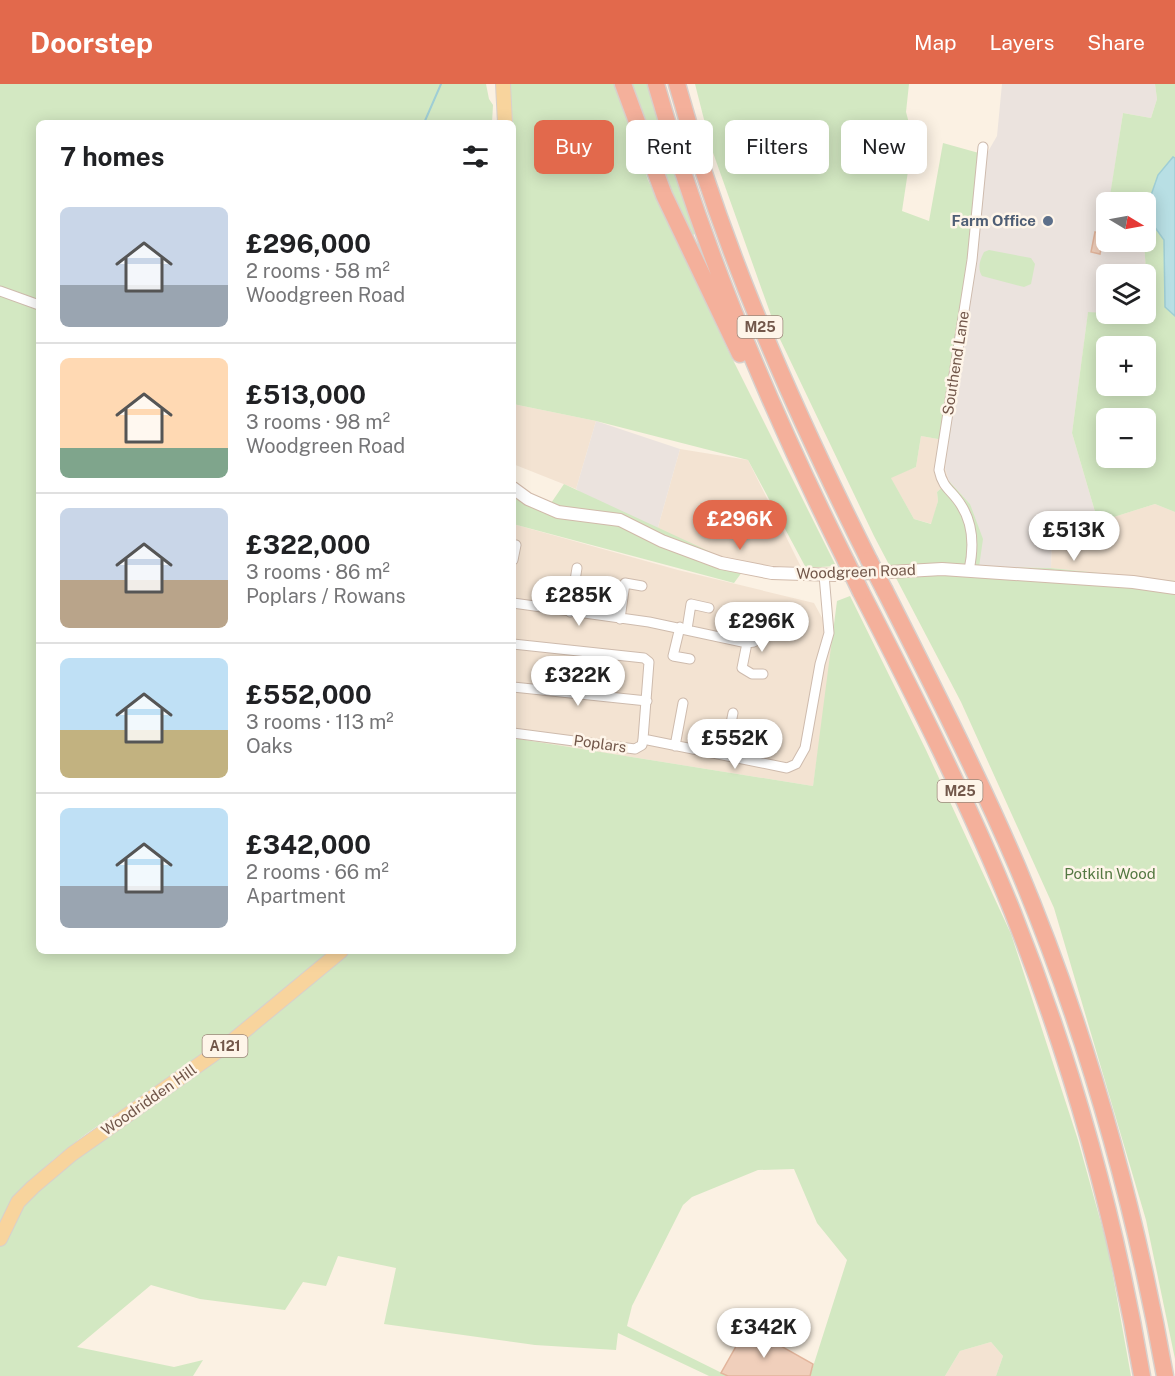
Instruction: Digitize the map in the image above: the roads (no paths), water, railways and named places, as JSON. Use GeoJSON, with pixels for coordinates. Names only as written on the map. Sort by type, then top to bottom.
{"type":"FeatureCollection","features":[{"type":"Feature","properties":{"kind":"highway","name":"M25"},"geometry":{"type":"LineString","coordinates":[[623,84],[685,243],[727,332],[769,401]]}},
{"type":"Feature","properties":{"kind":"highway","name":"M25"},"geometry":{"type":"LineString","coordinates":[[656,84],[704,235],[769,401],[973,821],[1013,913],[1072,1082],[1106,1200],[1142,1376]]}},
{"type":"Feature","properties":{"kind":"highway","name":"M25"},"geometry":{"type":"LineString","coordinates":[[677,84],[704,176],[756,316],[799,415],[1000,826],[1065,991],[1118,1160],[1147,1280],[1165,1376]]}},
{"type":"Feature","properties":{"kind":"main road"},"geometry":{"type":"LineString","coordinates":[[503,84],[505,120]]}},
{"type":"Feature","properties":{"kind":"main road","name":"Woodridden Hill"},"geometry":{"type":"LineString","coordinates":[[0,1239],[18,1202],[41,1180],[123,1117],[231,1042],[337,954]]}},
{"type":"Feature","properties":{"kind":"street","name":"Southend Lane"},"geometry":{"type":"LineString","coordinates":[[969,570],[974,544],[970,527],[962,506],[942,483],[939,470],[972,260],[983,147]]}},
{"type":"Feature","properties":{"kind":"street"},"geometry":{"type":"LineString","coordinates":[[0,291],[36,304]]}},
{"type":"Feature","properties":{"kind":"street","name":"Woodgreen Road"},"geometry":{"type":"LineString","coordinates":[[516,491],[558,512],[620,520],[662,541],[721,563],[772,573],[824,574],[916,569],[969,570],[1133,582],[1175,588]]}},
{"type":"Feature","properties":{"kind":"street"},"geometry":{"type":"LineString","coordinates":[[570,612],[577,568]]}},
{"type":"Feature","properties":{"kind":"street"},"geometry":{"type":"LineString","coordinates":[[643,739],[787,768],[796,764],[805,748],[820,664],[829,633],[824,574]]}},
{"type":"Feature","properties":{"kind":"street"},"geometry":{"type":"LineString","coordinates":[[620,619],[625,583],[642,586]]}},
{"type":"Feature","properties":{"kind":"street"},"geometry":{"type":"LineString","coordinates":[[516,603],[649,622],[747,643],[754,642],[767,622],[750,614]]}},
{"type":"Feature","properties":{"kind":"street"},"geometry":{"type":"LineString","coordinates":[[690,659],[673,656],[691,604],[709,608]]}},
{"type":"Feature","properties":{"kind":"street"},"geometry":{"type":"LineString","coordinates":[[747,643],[742,668],[752,674],[764,674]]}},
{"type":"Feature","properties":{"kind":"street","name":"Poplars"},"geometry":{"type":"LineString","coordinates":[[516,644],[646,658],[649,662],[643,739],[642,745],[635,749],[516,732]]}},
{"type":"Feature","properties":{"kind":"street"},"geometry":{"type":"LineString","coordinates":[[516,687],[647,701]]}},
{"type":"Feature","properties":{"kind":"street"},"geometry":{"type":"LineString","coordinates":[[675,746],[682,703]]}},
{"type":"Feature","properties":{"kind":"street"},"geometry":{"type":"LineString","coordinates":[[725,754],[733,713]]}},
{"type":"Feature","properties":{"kind":"water"},"geometry":{"type":"Polygon","coordinates":[[[1173,157],[1175,158],[1175,316],[1165,307],[1164,240],[1156,229],[1156,192],[1152,192],[1158,175],[1173,157]]]}},
{"type":"Feature","properties":{"kind":"waterway"},"geometry":{"type":"LineString","coordinates":[[425,120],[441,84]]}},
{"type":"Feature","properties":{"kind":"place","name":"Farm Office"},"geometry":{"type":"Point","coordinates":[1048,221]}},
{"type":"Feature","properties":{"kind":"park label","name":"Potkiln Wood"},"geometry":{"type":"Point","coordinates":[1110,874]}}]}
